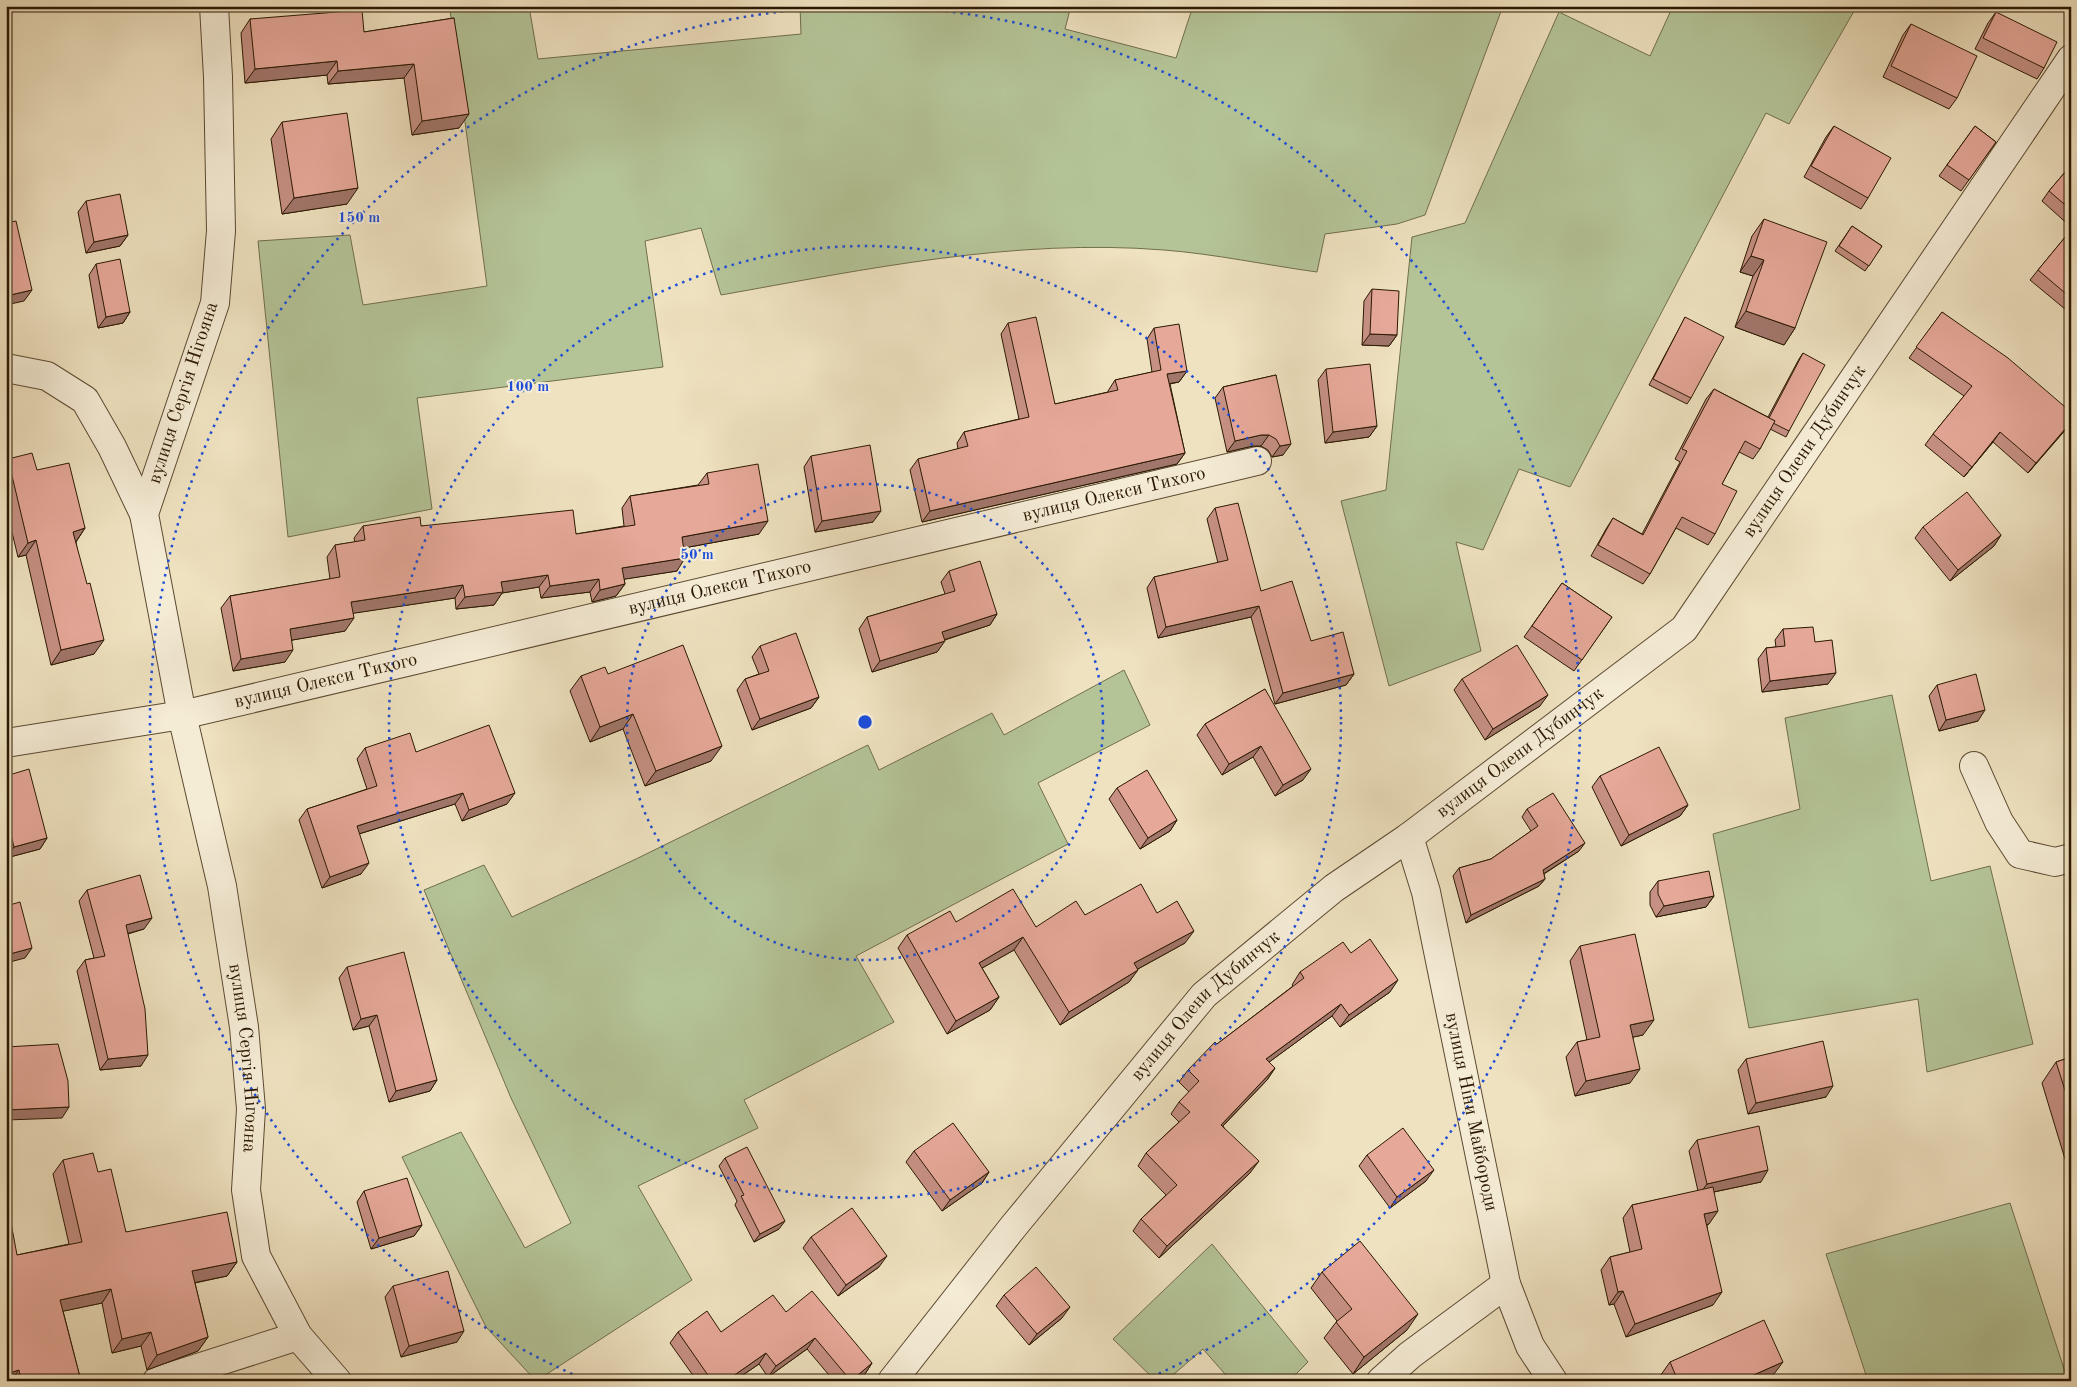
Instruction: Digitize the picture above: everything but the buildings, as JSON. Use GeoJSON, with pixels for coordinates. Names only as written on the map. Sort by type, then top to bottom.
{"type":"FeatureCollection","features":[{"type":"Feature","properties":{"kind":"street","name":"вулиця Сергія Нігояна"},"geometry":{"type":"LineString","coordinates":[[214,6],[218,77],[221,231],[215,303],[144,514],[182,715],[222,886],[244,1027],[251,1109],[246,1190],[256,1256],[298,1336],[337,1381]]}},
{"type":"Feature","properties":{"kind":"street","name":"вулиця Олени Дубинчук"},"geometry":{"type":"LineString","coordinates":[[892,1381],[1013,1227],[1204,995],[1334,888],[1410,837],[1684,629],[2071,59]]}},
{"type":"Feature","properties":{"kind":"street"},"geometry":{"type":"LineString","coordinates":[[6,368],[47,376],[85,400],[112,447],[144,514]]}},
{"type":"Feature","properties":{"kind":"street","name":"вулиця Олекси Тихого"},"geometry":{"type":"LineString","coordinates":[[182,715],[1258,461]]}},
{"type":"Feature","properties":{"kind":"street"},"geometry":{"type":"LineString","coordinates":[[6,743],[182,715]]}},
{"type":"Feature","properties":{"kind":"street"},"geometry":{"type":"LineString","coordinates":[[1974,766],[1999,822],[2020,854],[2054,862],[2071,858]]}},
{"type":"Feature","properties":{"kind":"street","name":"вулиця Ніни Майбороди"},"geometry":{"type":"LineString","coordinates":[[1410,837],[1426,892],[1506,1284],[1530,1346],[1553,1381]]}},
{"type":"Feature","properties":{"kind":"street"},"geometry":{"type":"LineString","coordinates":[[1381,1381],[1410,1355],[1506,1284]]}},
{"type":"Feature","properties":{"kind":"street"},"geometry":{"type":"LineString","coordinates":[[157,1381],[298,1336]]}},
{"type":"Feature","properties":{"kind":"green space"},"geometry":{"type":"Polygon","coordinates":[[[487,6],[529,6],[538,59],[801,34],[800,6],[1071,6],[1065,29],[1176,58],[1193,6],[1503,6],[1425,215],[1397,224],[1325,234],[1317,272],[1164,250],[1108,247],[1052,248],[941,258],[721,295],[701,228],[645,241],[663,367],[417,398],[432,509],[288,537],[258,241],[350,235],[363,305],[487,286],[450,10],[487,6]]]}},
{"type":"Feature","properties":{"kind":"green space"},"geometry":{"type":"Polygon","coordinates":[[[1673,6],[1857,6],[1789,124],[1766,113],[1570,487],[1519,469],[1483,550],[1456,542],[1481,651],[1389,686],[1341,501],[1386,490],[1412,237],[1465,223],[1559,12],[1650,56],[1673,6]]]}},
{"type":"Feature","properties":{"kind":"green space"},"geometry":{"type":"Polygon","coordinates":[[[1124,670],[1150,725],[1038,783],[1068,844],[856,956],[894,1022],[744,1100],[758,1128],[638,1186],[692,1280],[536,1381],[486,1327],[402,1157],[461,1132],[525,1248],[571,1223],[511,1098],[424,890],[484,865],[512,917],[636,859],[868,745],[879,770],[992,713],[1004,735],[1124,670]]]}},
{"type":"Feature","properties":{"kind":"green space"},"geometry":{"type":"Polygon","coordinates":[[[1892,695],[1931,881],[1990,866],[2033,1044],[1927,1072],[1918,999],[1749,1028],[1713,834],[1800,809],[1785,718],[1892,695]]]}},
{"type":"Feature","properties":{"kind":"green space"},"geometry":{"type":"Polygon","coordinates":[[[2010,1203],[2068,1381],[1868,1381],[1826,1254],[2010,1203]]]}},
{"type":"Feature","properties":{"kind":"green space"},"geometry":{"type":"Polygon","coordinates":[[[1212,1244],[1308,1362],[1289,1381],[1231,1381],[1203,1349],[1166,1381],[1156,1381],[1113,1339],[1212,1244]]]}}]}
